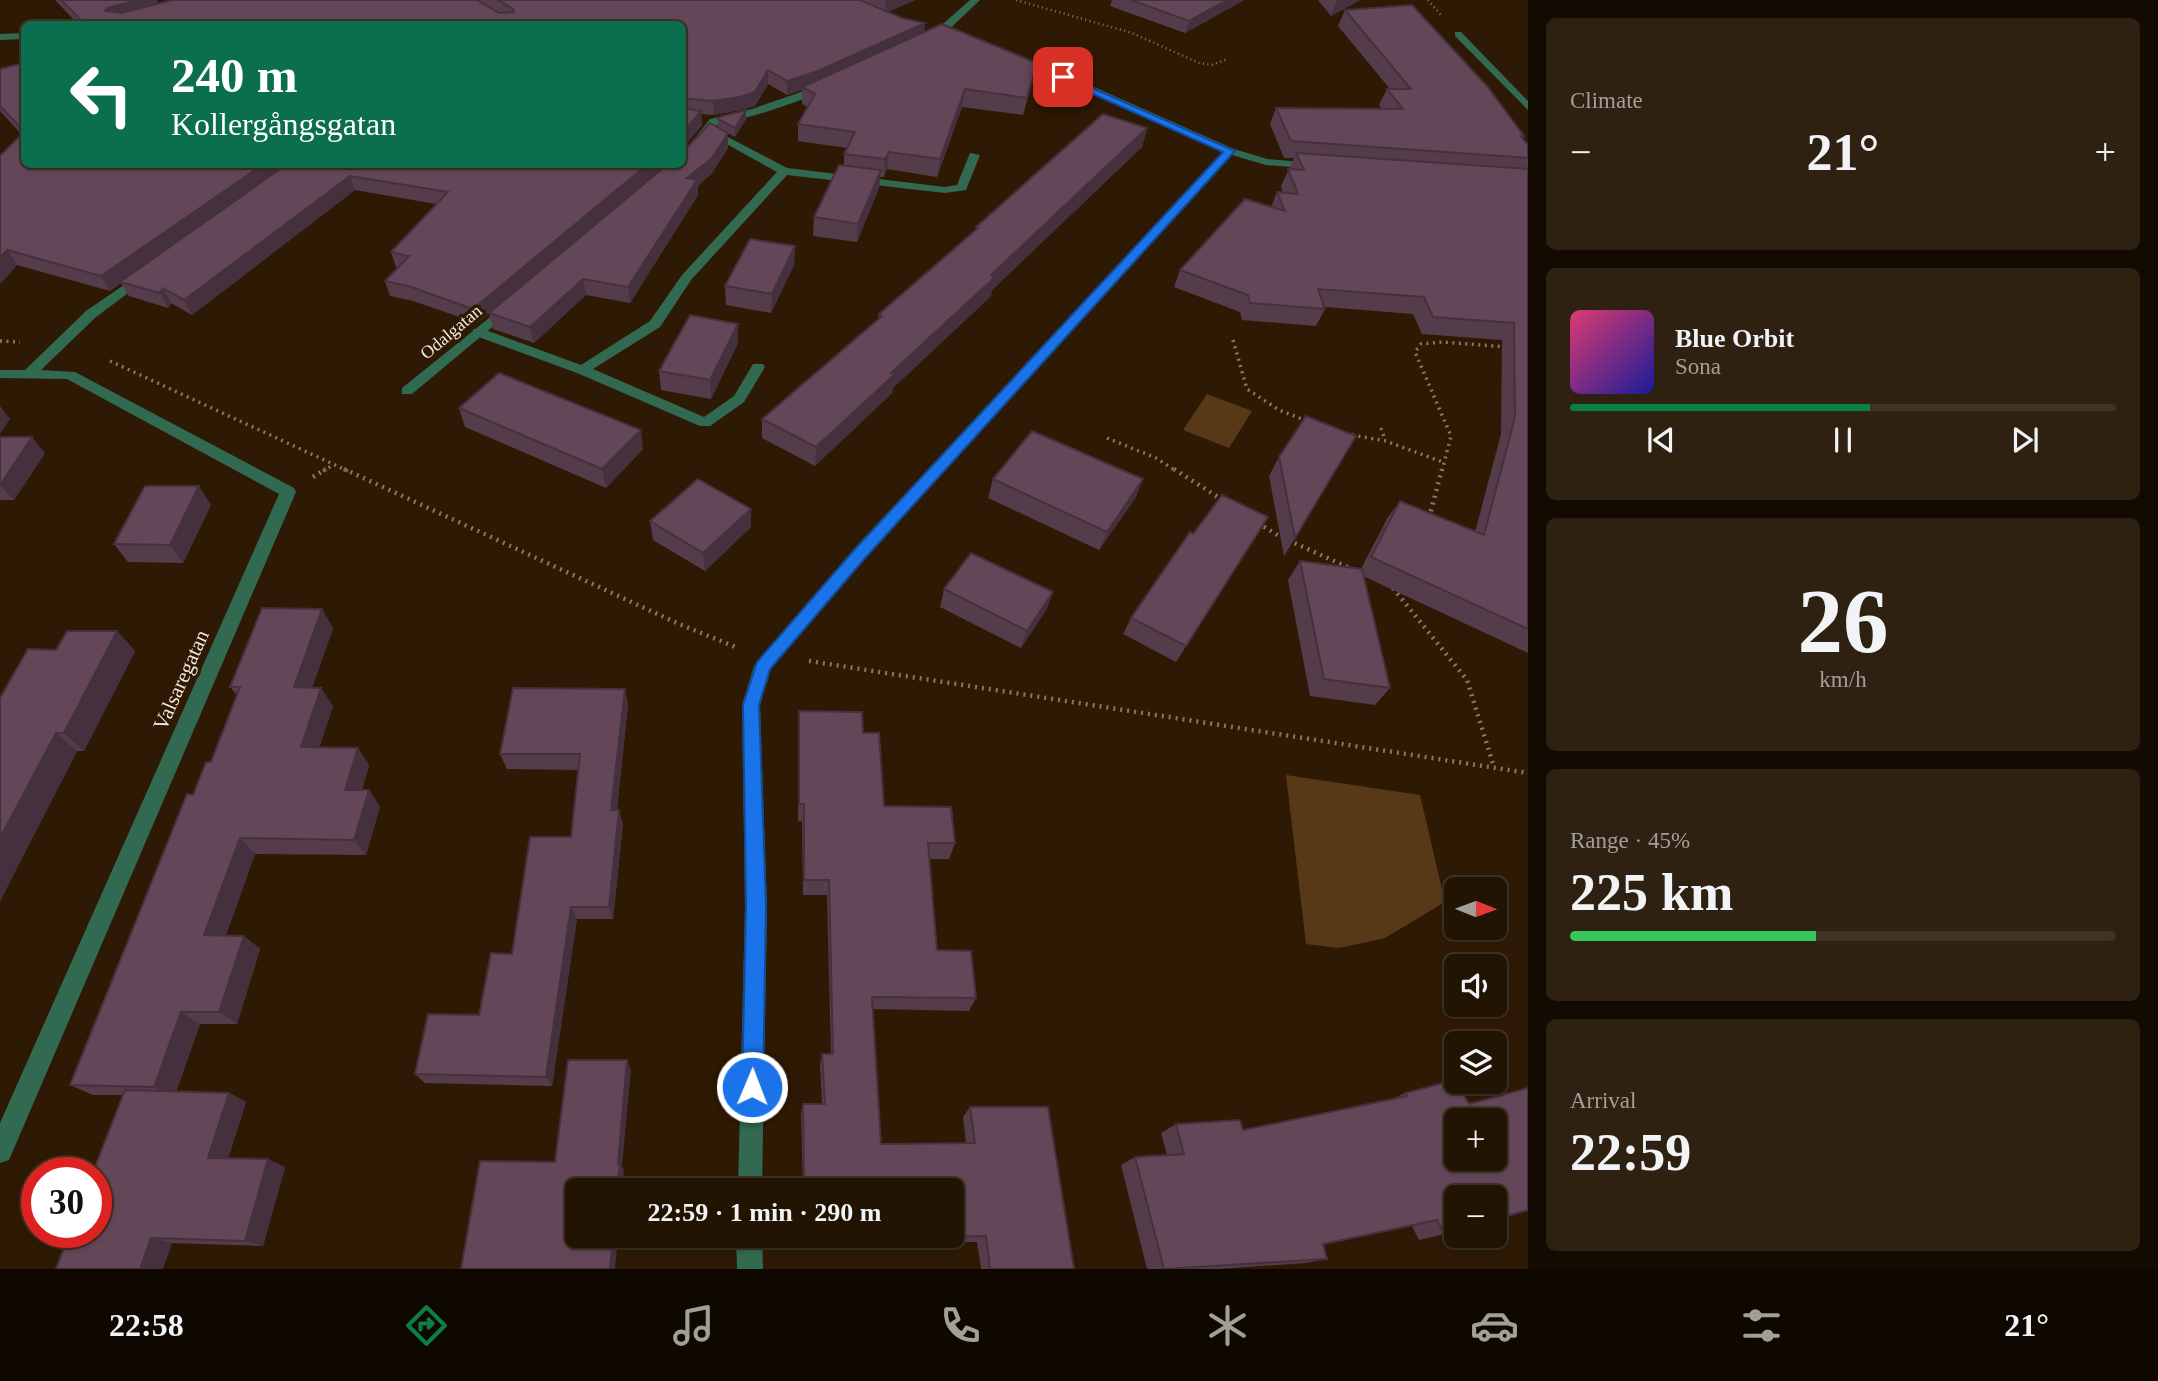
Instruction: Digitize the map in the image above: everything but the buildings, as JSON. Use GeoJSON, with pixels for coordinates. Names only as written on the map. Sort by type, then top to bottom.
{"type":"FeatureCollection","features":[{"type":"Feature","properties":{"kind":"street"},"geometry":{"type":"LineString","coordinates":[[913,48],[976,0]]}},
{"type":"Feature","properties":{"kind":"street"},"geometry":{"type":"LineString","coordinates":[[935,33],[953,39]]}},
{"type":"Feature","properties":{"kind":"street"},"geometry":{"type":"LineString","coordinates":[[1458,34],[1528,107]]}},
{"type":"Feature","properties":{"kind":"street"},"geometry":{"type":"LineString","coordinates":[[0,37],[21,36]]}},
{"type":"Feature","properties":{"kind":"street"},"geometry":{"type":"LineString","coordinates":[[1002,56],[1063,77],[1230,151],[1266,162],[1321,166]]}},
{"type":"Feature","properties":{"kind":"street"},"geometry":{"type":"LineString","coordinates":[[686,155],[712,125],[773,108],[841,80]]}},
{"type":"Feature","properties":{"kind":"street"},"geometry":{"type":"LineString","coordinates":[[701,120],[784,171],[945,190],[962,188],[974,155]]}},
{"type":"Feature","properties":{"kind":"street"},"geometry":{"type":"LineString","coordinates":[[750,1178],[756,906],[751,705],[763,666],[860,553],[1230,151]]}},
{"type":"Feature","properties":{"kind":"street"},"geometry":{"type":"LineString","coordinates":[[582,370],[655,324],[686,278],[784,171]]}},
{"type":"Feature","properties":{"kind":"street"},"geometry":{"type":"LineString","coordinates":[[29,374],[91,314],[155,268]]}},
{"type":"Feature","properties":{"kind":"street","name":"Odalgatan"},"geometry":{"type":"LineString","coordinates":[[407,391],[519,298]]}},
{"type":"Feature","properties":{"kind":"street"},"geometry":{"type":"LineString","coordinates":[[478,332],[582,370],[705,423],[739,399],[758,367]]}},
{"type":"Feature","properties":{"kind":"street","name":"Valsaregatan"},"geometry":{"type":"LineString","coordinates":[[0,374],[70,375],[288,492],[0,1151]]}},
{"type":"Feature","properties":{"kind":"street"},"geometry":{"type":"LineString","coordinates":[[750,1248],[751,1269]]}},
{"type":"Feature","properties":{"kind":"path"},"geometry":{"type":"LineString","coordinates":[[1016,0],[1100,22],[1199,63],[1212,65],[1227,59]]}},
{"type":"Feature","properties":{"kind":"path"},"geometry":{"type":"LineString","coordinates":[[1233,340],[1247,389],[1279,410],[1313,424]]}},
{"type":"Feature","properties":{"kind":"path"},"geometry":{"type":"LineString","coordinates":[[0,341],[74,346],[115,363],[679,624],[730,645],[772,656],[1528,773]]}},
{"type":"Feature","properties":{"kind":"path"},"geometry":{"type":"LineString","coordinates":[[1426,529],[1451,436],[1415,352],[1421,344],[1442,342],[1516,347]]}},
{"type":"Feature","properties":{"kind":"path"},"geometry":{"type":"LineString","coordinates":[[1381,428],[1386,441]]}},
{"type":"Feature","properties":{"kind":"path"},"geometry":{"type":"LineString","coordinates":[[1348,435],[1386,441],[1445,463]]}},
{"type":"Feature","properties":{"kind":"path"},"geometry":{"type":"LineString","coordinates":[[1107,438],[1156,458],[1234,508]]}},
{"type":"Feature","properties":{"kind":"path"},"geometry":{"type":"LineString","coordinates":[[1257,522],[1279,536],[1355,570]]}},
{"type":"Feature","properties":{"kind":"path"},"geometry":{"type":"LineString","coordinates":[[1393,587],[1466,680],[1494,768]]}},
{"type":"Feature","properties":{"kind":"shaded area"},"geometry":{"type":"Polygon","coordinates":[[[1207,394],[1252,411],[1229,448],[1183,430],[1207,394]]]}},
{"type":"Feature","properties":{"kind":"shaded area"},"geometry":{"type":"Polygon","coordinates":[[[1286,775],[1420,795],[1444,903],[1385,938],[1339,948],[1306,944],[1286,775]]]}},
{"type":"Feature","properties":{"kind":"route"},"geometry":{"type":"LineString","coordinates":[[752,1087],[756,906],[751,705],[763,666],[860,553],[1230,151],[1063,77]]}}]}
